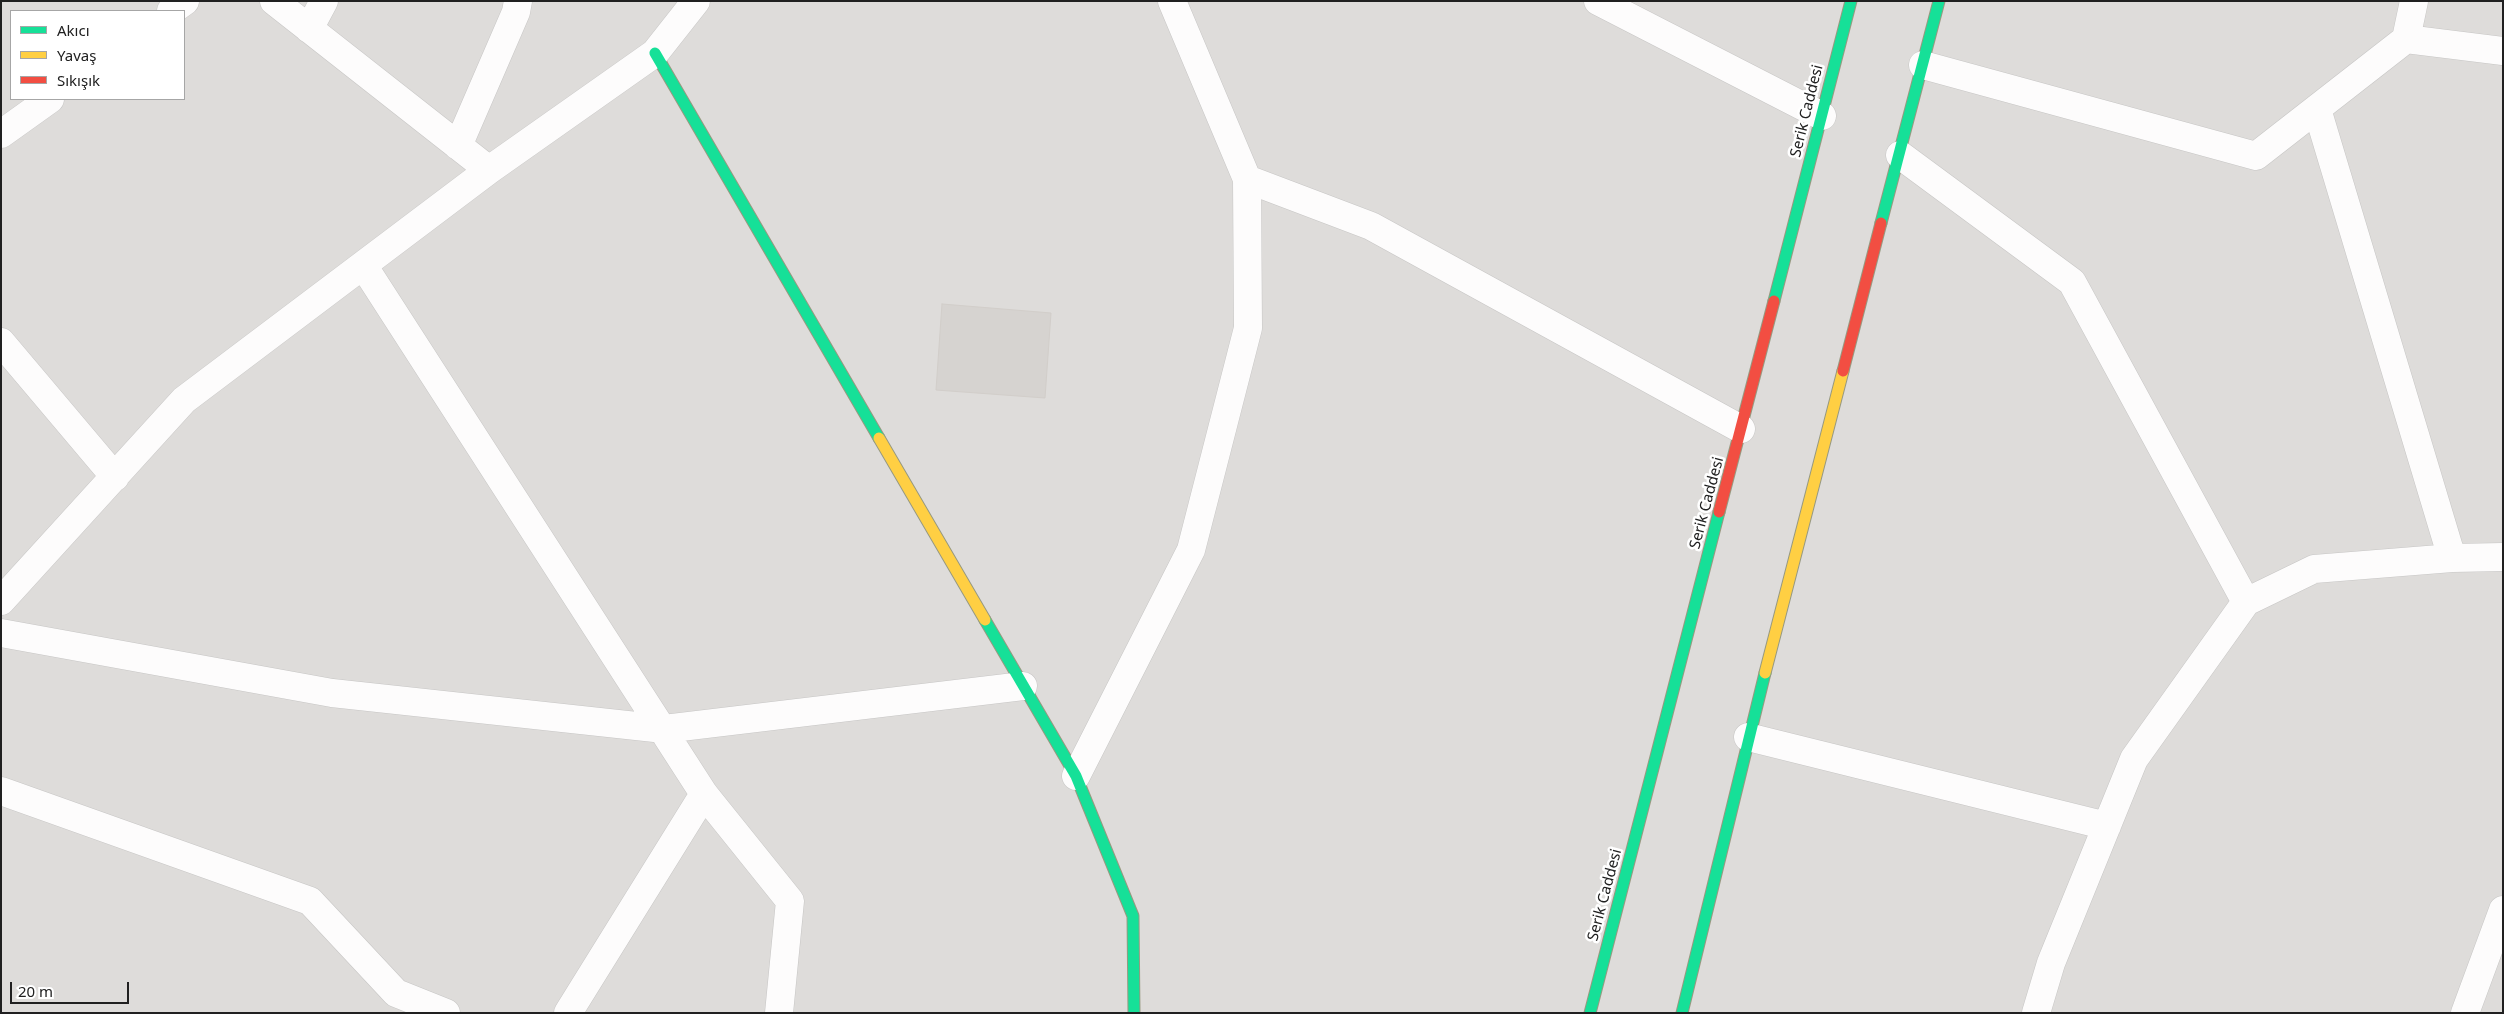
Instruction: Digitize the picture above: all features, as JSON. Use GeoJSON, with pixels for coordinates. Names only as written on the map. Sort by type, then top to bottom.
{"type":"FeatureCollection","features":[{"type":"Feature","properties":{"kind":"main road","name":"Serik Caddesi"},"geometry":{"type":"LineString","coordinates":[[1590,1013],[1850,1]]}},
{"type":"Feature","properties":{"kind":"main road"},"geometry":{"type":"LineString","coordinates":[[1682,1013],[1748,737],[1939,1]]}},
{"type":"Feature","properties":{"kind":"main road"},"geometry":{"type":"LineString","coordinates":[[655,53],[1076,776],[1133,916],[1134,1013]]}},
{"type":"Feature","properties":{"kind":"street"},"geometry":{"type":"LineString","coordinates":[[172,10],[185,1]]}},
{"type":"Feature","properties":{"kind":"street"},"geometry":{"type":"LineString","coordinates":[[274,1],[489,170]]}},
{"type":"Feature","properties":{"kind":"street"},"geometry":{"type":"LineString","coordinates":[[309,29],[324,1]]}},
{"type":"Feature","properties":{"kind":"street"},"geometry":{"type":"LineString","coordinates":[[458,146],[516,12],[518,1]]}},
{"type":"Feature","properties":{"kind":"street"},"geometry":{"type":"LineString","coordinates":[[1,601],[184,400],[489,170],[655,53],[696,1]]}},
{"type":"Feature","properties":{"kind":"street"},"geometry":{"type":"LineString","coordinates":[[1076,776],[1191,550],[1248,328],[1247,179],[1172,1]]}},
{"type":"Feature","properties":{"kind":"street"},"geometry":{"type":"LineString","coordinates":[[1598,1],[1822,116]]}},
{"type":"Feature","properties":{"kind":"street"},"geometry":{"type":"LineString","coordinates":[[1923,65],[2256,156],[2406,39],[2414,1]]}},
{"type":"Feature","properties":{"kind":"street"},"geometry":{"type":"LineString","coordinates":[[2406,39],[2503,51]]}},
{"type":"Feature","properties":{"kind":"street"},"geometry":{"type":"LineString","coordinates":[[1,134],[49,100]]}},
{"type":"Feature","properties":{"kind":"street"},"geometry":{"type":"LineString","coordinates":[[2317,108],[2452,558]]}},
{"type":"Feature","properties":{"kind":"street"},"geometry":{"type":"LineString","coordinates":[[1900,155],[2072,282],[2246,602]]}},
{"type":"Feature","properties":{"kind":"street"},"geometry":{"type":"LineString","coordinates":[[1247,179],[1371,226],[1741,429]]}},
{"type":"Feature","properties":{"kind":"street"},"geometry":{"type":"LineString","coordinates":[[363,265],[664,728],[704,794],[790,901],[779,1013]]}},
{"type":"Feature","properties":{"kind":"street"},"geometry":{"type":"LineString","coordinates":[[1,342],[115,477]]}},
{"type":"Feature","properties":{"kind":"street"},"geometry":{"type":"LineString","coordinates":[[2036,1013],[2051,963],[2134,759],[2246,602],[2314,569],[2452,558],[2503,558]]}},
{"type":"Feature","properties":{"kind":"street"},"geometry":{"type":"LineString","coordinates":[[1,632],[332,693],[664,728],[1023,686]]}},
{"type":"Feature","properties":{"kind":"street"},"geometry":{"type":"LineString","coordinates":[[1748,737],[2107,826]]}},
{"type":"Feature","properties":{"kind":"street"},"geometry":{"type":"LineString","coordinates":[[1,791],[310,901],[396,994],[446,1013]]}},
{"type":"Feature","properties":{"kind":"street"},"geometry":{"type":"LineString","coordinates":[[568,1013],[704,794]]}},
{"type":"Feature","properties":{"kind":"street"},"geometry":{"type":"LineString","coordinates":[[2465,1013],[2503,910]]}},
{"type":"Feature","properties":{"kind":"shaded area"},"geometry":{"type":"Polygon","coordinates":[[[1,1],[2503,1],[2503,1013],[1,1013],[1,1]]]}},
{"type":"Feature","properties":{"kind":"building"},"geometry":{"type":"Polygon","coordinates":[[[942,304],[1051,313],[1045,398],[936,390],[942,304]]]}},
{"type":"Feature","properties":{"kind":"traffic: fast"},"geometry":{"type":"LineString","coordinates":[[1774,301],[1851,1]]}},
{"type":"Feature","properties":{"kind":"traffic: fast"},"geometry":{"type":"LineString","coordinates":[[1881,223],[1939,1]]}},
{"type":"Feature","properties":{"kind":"traffic: fast"},"geometry":{"type":"LineString","coordinates":[[655,53],[879,438]]}},
{"type":"Feature","properties":{"kind":"traffic: fast"},"geometry":{"type":"LineString","coordinates":[[1590,1013],[1719,512]]}},
{"type":"Feature","properties":{"kind":"traffic: fast"},"geometry":{"type":"LineString","coordinates":[[985,620],[1076,776],[1133,916],[1134,1013]]}},
{"type":"Feature","properties":{"kind":"traffic: fast"},"geometry":{"type":"LineString","coordinates":[[1682,1013],[1765,673]]}},
{"type":"Feature","properties":{"kind":"traffic: slow"},"geometry":{"type":"LineString","coordinates":[[1765,673],[1843,371]]}},
{"type":"Feature","properties":{"kind":"traffic: slow"},"geometry":{"type":"LineString","coordinates":[[879,438],[985,620]]}},
{"type":"Feature","properties":{"kind":"traffic: jam"},"geometry":{"type":"LineString","coordinates":[[1843,371],[1881,223]]}},
{"type":"Feature","properties":{"kind":"traffic: jam"},"geometry":{"type":"LineString","coordinates":[[1719,512],[1774,301]]}}]}
